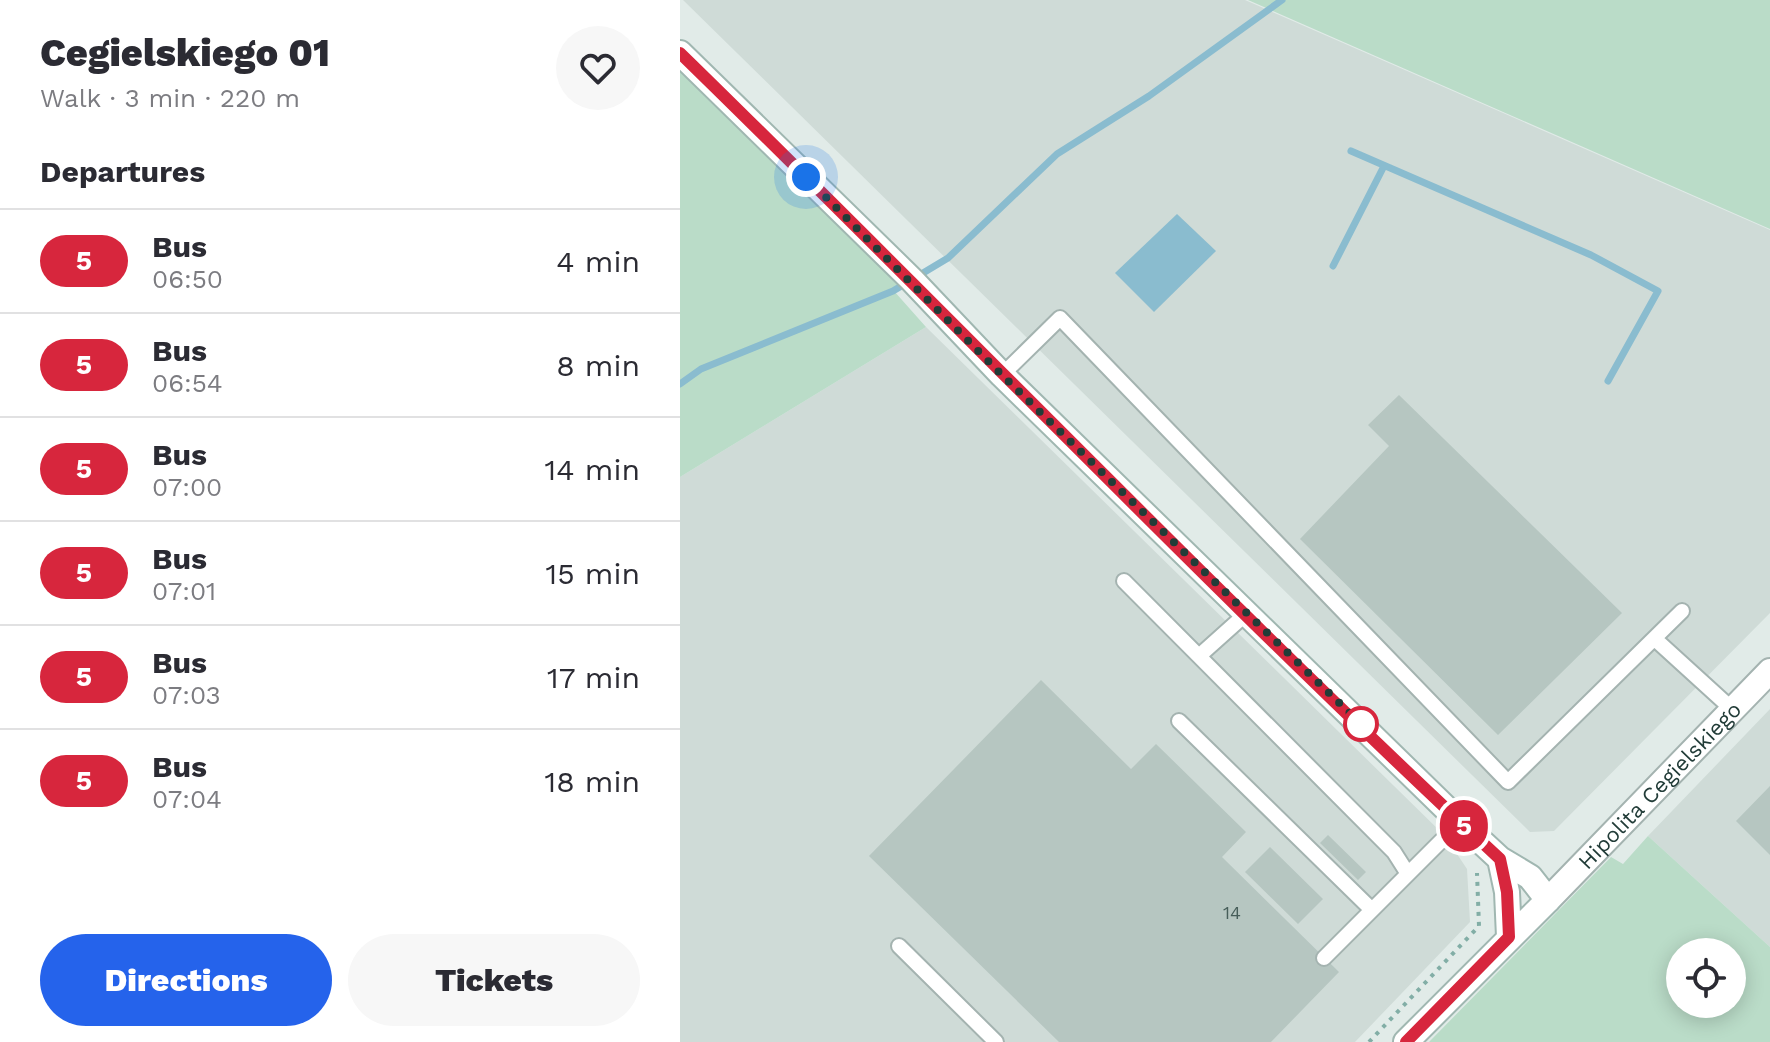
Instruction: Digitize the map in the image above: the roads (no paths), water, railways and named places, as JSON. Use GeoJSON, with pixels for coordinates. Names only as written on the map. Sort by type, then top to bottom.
{"type":"FeatureCollection","features":[{"type":"Feature","properties":{"kind":"street"},"geometry":{"type":"LineString","coordinates":[[680,53],[912,280],[1002,375],[1460,822],[1507,892],[1509,937]]}},
{"type":"Feature","properties":{"kind":"street","name":"Hipolita Cegielskiego"},"geometry":{"type":"LineString","coordinates":[[1406,1042],[1770,671]]}},
{"type":"Feature","properties":{"kind":"street"},"geometry":{"type":"LineString","coordinates":[[1488,863],[1530,877],[1548,900]]}},
{"type":"Feature","properties":{"kind":"lane"},"geometry":{"type":"LineString","coordinates":[[1002,375],[1060,318],[1508,782],[1682,611]]}},
{"type":"Feature","properties":{"kind":"lane"},"geometry":{"type":"LineString","coordinates":[[1124,581],[1394,852],[1408,874]]}},
{"type":"Feature","properties":{"kind":"lane"},"geometry":{"type":"LineString","coordinates":[[1199,656],[1247,613]]}},
{"type":"Feature","properties":{"kind":"lane"},"geometry":{"type":"LineString","coordinates":[[1655,639],[1733,710]]}},
{"type":"Feature","properties":{"kind":"lane"},"geometry":{"type":"LineString","coordinates":[[1179,721],[1371,909]]}},
{"type":"Feature","properties":{"kind":"lane"},"geometry":{"type":"LineString","coordinates":[[1324,958],[1460,822]]}},
{"type":"Feature","properties":{"kind":"lane"},"geometry":{"type":"LineString","coordinates":[[899,946],[996,1042]]}},
{"type":"Feature","properties":{"kind":"water"},"geometry":{"type":"Polygon","coordinates":[[[1177,214],[1216,251],[1154,312],[1115,273],[1177,214]]]}},
{"type":"Feature","properties":{"kind":"waterway"},"geometry":{"type":"LineString","coordinates":[[680,384],[701,369],[893,291],[948,258],[1057,154],[1149,96],[1282,0]]}},
{"type":"Feature","properties":{"kind":"waterway"},"geometry":{"type":"LineString","coordinates":[[1351,151],[1591,255],[1658,291],[1608,381]]}},
{"type":"Feature","properties":{"kind":"waterway"},"geometry":{"type":"LineString","coordinates":[[1333,266],[1384,166]]}}]}
